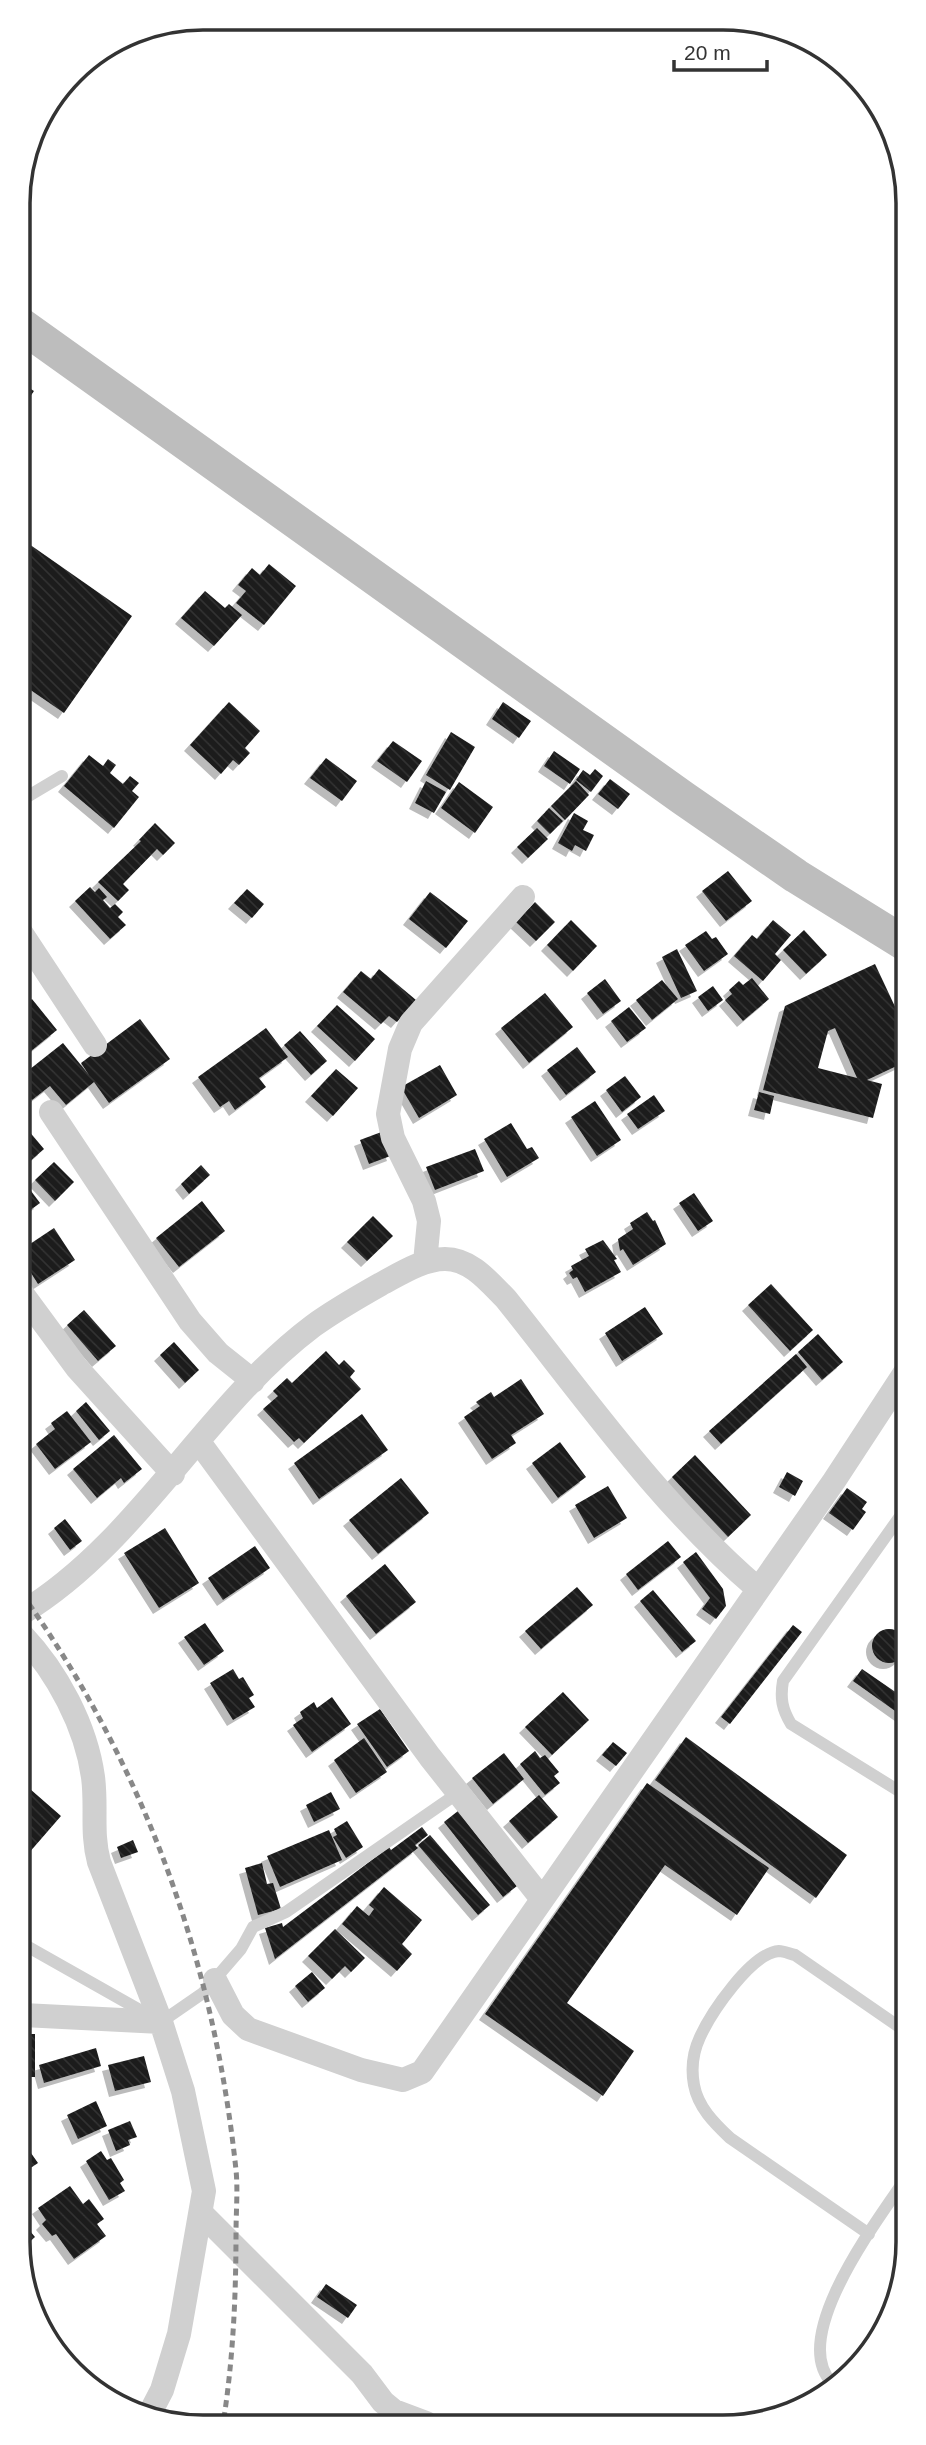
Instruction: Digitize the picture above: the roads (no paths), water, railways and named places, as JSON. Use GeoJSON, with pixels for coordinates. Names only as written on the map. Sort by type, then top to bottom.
{"type":"FeatureCollection","features":[{"type":"Feature","properties":{"kind":"street"},"geometry":{"type":"LineString","coordinates":[[30,337],[683,798],[796,876],[896,938]]}},
{"type":"Feature","properties":{"kind":"street"},"geometry":{"type":"LineString","coordinates":[[425,1262],[429,1222],[424,1201],[393,1138],[388,1114],[400,1049],[411,1023],[523,897]]}},
{"type":"Feature","properties":{"kind":"street"},"geometry":{"type":"LineString","coordinates":[[30,946],[95,1045]]}},
{"type":"Feature","properties":{"kind":"street"},"geometry":{"type":"LineString","coordinates":[[51,1112],[190,1321],[218,1353],[253,1381]]}},
{"type":"Feature","properties":{"kind":"street"},"geometry":{"type":"LineString","coordinates":[[30,1608],[59,1588],[115,1536],[253,1381],[312,1327],[345,1304],[425,1262],[446,1259],[464,1264],[489,1282],[506,1299],[677,1514],[711,1549],[758,1589]]}},
{"type":"Feature","properties":{"kind":"street"},"geometry":{"type":"LineString","coordinates":[[30,1304],[77,1368],[173,1474]]}},
{"type":"Feature","properties":{"kind":"street"},"geometry":{"type":"LineString","coordinates":[[215,1980],[233,2015],[248,2029],[361,2070],[410,2079],[422,2072],[896,1386]]}},
{"type":"Feature","properties":{"kind":"street"},"geometry":{"type":"LineString","coordinates":[[199,1442],[301,1584],[458,1793],[542,1899]]}},
{"type":"Feature","properties":{"kind":"street"},"geometry":{"type":"LineString","coordinates":[[30,1646],[60,1687],[88,1749],[94,1779],[94,1843],[99,1862],[161,2022],[201,2164],[204,2191],[202,2214],[178,2334],[162,2390],[153,2408]]}},
{"type":"Feature","properties":{"kind":"street"},"geometry":{"type":"LineString","coordinates":[[30,2015],[161,2022]]}},
{"type":"Feature","properties":{"kind":"street"},"geometry":{"type":"LineString","coordinates":[[202,2214],[362,2374],[383,2402],[405,2415]]}},
{"type":"Feature","properties":{"kind":"lane"},"geometry":{"type":"LineString","coordinates":[[30,795],[62,776]]}},
{"type":"Feature","properties":{"kind":"lane"},"geometry":{"type":"LineString","coordinates":[[896,1522],[783,1681],[781,1695],[783,1711],[791,1724],[896,1789]]}},
{"type":"Feature","properties":{"kind":"lane"},"geometry":{"type":"LineString","coordinates":[[30,1948],[161,2022],[187,2007],[215,1980],[241,1949],[253,1927],[286,1912],[458,1793]]}},
{"type":"Feature","properties":{"kind":"lane"},"geometry":{"type":"LineString","coordinates":[[869,2234],[730,2138],[716,2125],[696,2095],[693,2066],[695,2051],[708,2024],[749,1967],[763,1957],[779,1951],[795,1955],[896,2025]]}},
{"type":"Feature","properties":{"kind":"lane"},"geometry":{"type":"LineString","coordinates":[[828,2379],[821,2351],[823,2322],[835,2289],[896,2193]]}},
{"type":"Feature","properties":{"kind":"railway"},"geometry":{"type":"LineString","coordinates":[[30,1606],[65,1659],[104,1727],[138,1796],[167,1867],[191,1941],[210,2015],[225,2092],[237,2185],[233,2329],[224,2415]]}}]}
